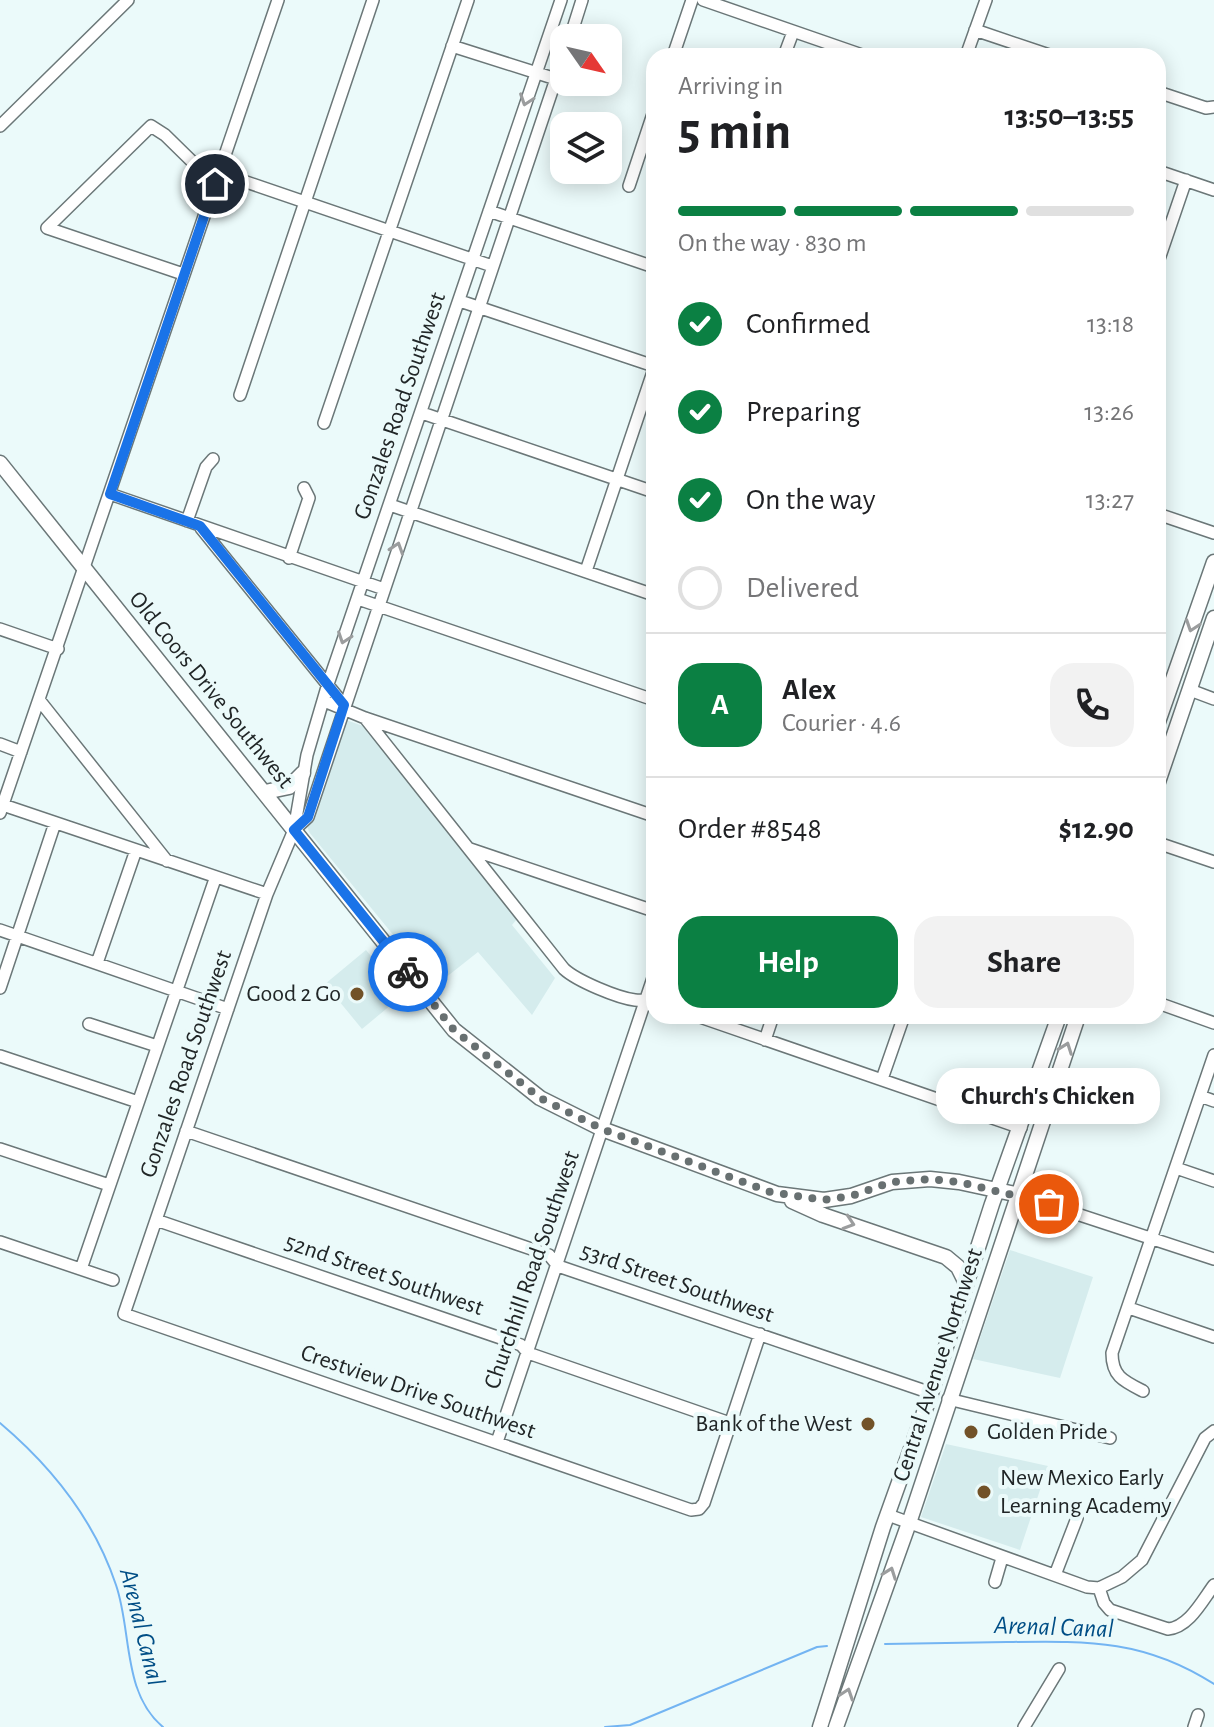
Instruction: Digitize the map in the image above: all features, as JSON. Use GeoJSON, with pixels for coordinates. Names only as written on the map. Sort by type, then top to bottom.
{"type":"FeatureCollection","features":[{"type":"Feature","properties":{"kind":"main road","name":"Old Coors Drive Southwest"},"geometry":{"type":"LineString","coordinates":[[0,463],[454,1030],[540,1098],[602,1129],[777,1194],[824,1200],[851,1196],[892,1182],[930,1179],[1019,1195]]}},
{"type":"Feature","properties":{"kind":"main road"},"geometry":{"type":"LineString","coordinates":[[1166,699],[1214,562]]}},
{"type":"Feature","properties":{"kind":"main road"},"geometry":{"type":"LineString","coordinates":[[1166,759],[1214,618]]}},
{"type":"Feature","properties":{"kind":"main road"},"geometry":{"type":"LineString","coordinates":[[265,792],[289,787],[303,773]]}},
{"type":"Feature","properties":{"kind":"main road"},"geometry":{"type":"LineString","coordinates":[[820,1727],[997,1190],[1056,1024]]}},
{"type":"Feature","properties":{"kind":"main road","name":"Central Avenue Northwest"},"geometry":{"type":"LineString","coordinates":[[836,1727],[909,1523],[1075,1024]]}},
{"type":"Feature","properties":{"kind":"main road"},"geometry":{"type":"LineString","coordinates":[[777,1194],[823,1215],[946,1257],[958,1267],[966,1283]]}},
{"type":"Feature","properties":{"kind":"street"},"geometry":{"type":"LineString","coordinates":[[0,126],[128,0]]}},
{"type":"Feature","properties":{"kind":"street"},"geometry":{"type":"LineString","coordinates":[[267,894],[55,823],[2,809],[278,0]]}},
{"type":"Feature","properties":{"kind":"street"},"geometry":{"type":"LineString","coordinates":[[240,395],[373,0]]}},
{"type":"Feature","properties":{"kind":"street"},"geometry":{"type":"LineString","coordinates":[[324,423],[468,0]]}},
{"type":"Feature","properties":{"kind":"street","name":"Gonzales Road Southwest"},"geometry":{"type":"LineString","coordinates":[[124,1314],[267,894],[294,830],[303,773],[327,687],[561,0]]}},
{"type":"Feature","properties":{"kind":"street"},"geometry":{"type":"LineString","coordinates":[[574,24],[582,0]]}},
{"type":"Feature","properties":{"kind":"street"},"geometry":{"type":"LineString","coordinates":[[676,48],[692,0]]}},
{"type":"Feature","properties":{"kind":"street"},"geometry":{"type":"LineString","coordinates":[[703,0],[841,48]]}},
{"type":"Feature","properties":{"kind":"street"},"geometry":{"type":"LineString","coordinates":[[969,48],[986,0]]}},
{"type":"Feature","properties":{"kind":"street"},"geometry":{"type":"LineString","coordinates":[[975,30],[1028,48]]}},
{"type":"Feature","properties":{"kind":"street"},"geometry":{"type":"LineString","coordinates":[[787,48],[793,32]]}},
{"type":"Feature","properties":{"kind":"street"},"geometry":{"type":"LineString","coordinates":[[452,46],[550,77]]}},
{"type":"Feature","properties":{"kind":"street"},"geometry":{"type":"LineString","coordinates":[[1166,95],[1206,108],[1214,107]]}},
{"type":"Feature","properties":{"kind":"street","name":"Gonzales Road Southwest"},"geometry":{"type":"LineString","coordinates":[[294,830],[308,817],[550,96]]}},
{"type":"Feature","properties":{"kind":"street"},"geometry":{"type":"LineString","coordinates":[[183,274],[47,228],[151,126],[218,179],[305,202],[492,266]]}},
{"type":"Feature","properties":{"kind":"street"},"geometry":{"type":"LineString","coordinates":[[629,186],[646,135]]}},
{"type":"Feature","properties":{"kind":"street"},"geometry":{"type":"LineString","coordinates":[[1166,174],[1214,190]]}},
{"type":"Feature","properties":{"kind":"street"},"geometry":{"type":"LineString","coordinates":[[1166,239],[1186,180]]}},
{"type":"Feature","properties":{"kind":"street"},"geometry":{"type":"LineString","coordinates":[[489,211],[646,264]]}},
{"type":"Feature","properties":{"kind":"street"},"geometry":{"type":"LineString","coordinates":[[460,301],[646,365]]}},
{"type":"Feature","properties":{"kind":"street"},"geometry":{"type":"LineString","coordinates":[[586,571],[646,392]]}},
{"type":"Feature","properties":{"kind":"street"},"geometry":{"type":"LineString","coordinates":[[422,413],[646,489]]}},
{"type":"Feature","properties":{"kind":"street"},"geometry":{"type":"LineString","coordinates":[[187,521],[206,467],[213,459]]}},
{"type":"Feature","properties":{"kind":"street"},"geometry":{"type":"LineString","coordinates":[[289,558],[309,498],[304,488]]}},
{"type":"Feature","properties":{"kind":"street"},"geometry":{"type":"LineString","coordinates":[[110,494],[384,589]]}},
{"type":"Feature","properties":{"kind":"street"},"geometry":{"type":"LineString","coordinates":[[390,505],[646,592]]}},
{"type":"Feature","properties":{"kind":"street"},"geometry":{"type":"LineString","coordinates":[[1166,517],[1214,533]]}},
{"type":"Feature","properties":{"kind":"street"},"geometry":{"type":"LineString","coordinates":[[200,526],[343,707]]}},
{"type":"Feature","properties":{"kind":"street"},"geometry":{"type":"LineString","coordinates":[[358,599],[646,697]]}},
{"type":"Feature","properties":{"kind":"street"},"geometry":{"type":"LineString","coordinates":[[0,629],[58,649]]}},
{"type":"Feature","properties":{"kind":"street"},"geometry":{"type":"LineString","coordinates":[[1190,690],[1214,699]]}},
{"type":"Feature","properties":{"kind":"street"},"geometry":{"type":"LineString","coordinates":[[40,701],[167,861]]}},
{"type":"Feature","properties":{"kind":"street"},"geometry":{"type":"LineString","coordinates":[[324,701],[365,718],[646,813]]}},
{"type":"Feature","properties":{"kind":"street"},"geometry":{"type":"LineString","coordinates":[[365,718],[572,976],[636,1000],[646,1000]]}},
{"type":"Feature","properties":{"kind":"street"},"geometry":{"type":"LineString","coordinates":[[0,744],[21,752]]}},
{"type":"Feature","properties":{"kind":"street"},"geometry":{"type":"LineString","coordinates":[[0,988],[55,823]]}},
{"type":"Feature","properties":{"kind":"street"},"geometry":{"type":"LineString","coordinates":[[1166,846],[1214,862]]}},
{"type":"Feature","properties":{"kind":"street"},"geometry":{"type":"LineString","coordinates":[[470,849],[646,908]]}},
{"type":"Feature","properties":{"kind":"street"},"geometry":{"type":"LineString","coordinates":[[97,963],[136,850]]}},
{"type":"Feature","properties":{"kind":"street"},"geometry":{"type":"LineString","coordinates":[[81,1269],[215,879]]}},
{"type":"Feature","properties":{"kind":"street"},"geometry":{"type":"LineString","coordinates":[[0,930],[228,1009]]}},
{"type":"Feature","properties":{"kind":"street"},"geometry":{"type":"LineString","coordinates":[[1166,1006],[1214,1023]]}},
{"type":"Feature","properties":{"kind":"street","name":"Churchhill Road Southwest"},"geometry":{"type":"LineString","coordinates":[[497,1442],[602,1129],[646,1011]]}},
{"type":"Feature","properties":{"kind":"street"},"geometry":{"type":"LineString","coordinates":[[89,1024],[157,1046]]}},
{"type":"Feature","properties":{"kind":"street"},"geometry":{"type":"LineString","coordinates":[[720,1024],[1021,1128]]}},
{"type":"Feature","properties":{"kind":"street"},"geometry":{"type":"LineString","coordinates":[[765,1040],[770,1024]]}},
{"type":"Feature","properties":{"kind":"street"},"geometry":{"type":"LineString","coordinates":[[882,1079],[901,1024]]}},
{"type":"Feature","properties":{"kind":"street"},"geometry":{"type":"LineString","coordinates":[[1143,1391],[1121,1380],[1112,1365],[1112,1353],[1214,1055]]}},
{"type":"Feature","properties":{"kind":"street"},"geometry":{"type":"LineString","coordinates":[[0,1056],[138,1102]]}},
{"type":"Feature","properties":{"kind":"street"},"geometry":{"type":"LineString","coordinates":[[1200,1096],[1214,1101]]}},
{"type":"Feature","properties":{"kind":"street","name":"53rd Street Southwest"},"geometry":{"type":"LineString","coordinates":[[186,1131],[549,1255],[558,1266],[931,1393]]}},
{"type":"Feature","properties":{"kind":"street"},"geometry":{"type":"LineString","coordinates":[[0,1149],[109,1185]]}},
{"type":"Feature","properties":{"kind":"street"},"geometry":{"type":"LineString","coordinates":[[1176,1168],[1214,1181]]}},
{"type":"Feature","properties":{"kind":"street"},"geometry":{"type":"LineString","coordinates":[[1019,1195],[1214,1259]]}},
{"type":"Feature","properties":{"kind":"street","name":"52nd Street Southwest"},"geometry":{"type":"LineString","coordinates":[[156,1220],[521,1345],[528,1353],[730,1423]]}},
{"type":"Feature","properties":{"kind":"street"},"geometry":{"type":"LineString","coordinates":[[0,1242],[113,1280]]}},
{"type":"Feature","properties":{"kind":"street"},"geometry":{"type":"LineString","coordinates":[[1129,1308],[1214,1337]]}},
{"type":"Feature","properties":{"kind":"street","name":"Crestview Drive Southwest"},"geometry":{"type":"LineString","coordinates":[[124,1314],[691,1510],[699,1509],[704,1503],[730,1423]]}},
{"type":"Feature","properties":{"kind":"street"},"geometry":{"type":"LineString","coordinates":[[730,1423],[760,1334]]}},
{"type":"Feature","properties":{"kind":"street"},"geometry":{"type":"LineString","coordinates":[[948,1399],[1110,1438]]}},
{"type":"Feature","properties":{"kind":"street"},"geometry":{"type":"LineString","coordinates":[[888,1515],[1002,1558],[1087,1587],[1099,1588],[1122,1577],[1142,1560],[1205,1438],[1214,1431]]}},
{"type":"Feature","properties":{"kind":"street"},"geometry":{"type":"LineString","coordinates":[[1055,1575],[1077,1518]]}},
{"type":"Feature","properties":{"kind":"street"},"geometry":{"type":"LineString","coordinates":[[995,1582],[1002,1558]]}},
{"type":"Feature","properties":{"kind":"street"},"geometry":{"type":"LineString","coordinates":[[1099,1588],[1110,1610],[1159,1626],[1178,1628],[1214,1585]]}},
{"type":"Feature","properties":{"kind":"street"},"geometry":{"type":"LineString","coordinates":[[1024,1727],[1059,1669]]}},
{"type":"Feature","properties":{"kind":"street"},"geometry":{"type":"LineString","coordinates":[[1194,1727],[1198,1715]]}},
{"type":"Feature","properties":{"kind":"shaded area"},"geometry":{"type":"Polygon","coordinates":[[[346,720],[366,727],[517,919],[512,925],[555,978],[532,1015],[478,952],[435,986],[309,832],[307,825],[346,720]]]}},
{"type":"Feature","properties":{"kind":"shaded area"},"geometry":{"type":"Polygon","coordinates":[[[366,950],[403,995],[362,1029],[325,984],[366,950]]]}},
{"type":"Feature","properties":{"kind":"shaded area"},"geometry":{"type":"Polygon","coordinates":[[[1010,1250],[1093,1277],[1060,1378],[973,1359],[1010,1250]]]}},
{"type":"Feature","properties":{"kind":"shaded area","name":"New Mexico Early Learning Academy"},"geometry":{"type":"Polygon","coordinates":[[[946,1444],[1048,1466],[1020,1550],[921,1517],[946,1444]]]}},
{"type":"Feature","properties":{"kind":"waterway","name":"Arenal Canal"},"geometry":{"type":"LineString","coordinates":[[0,1423],[54,1476],[96,1538],[121,1603],[134,1679],[150,1713],[163,1727]]}},
{"type":"Feature","properties":{"kind":"waterway","name":"Arenal Canal"},"geometry":{"type":"LineString","coordinates":[[885,1644],[1063,1642],[1114,1646],[1163,1658],[1214,1684]]}},
{"type":"Feature","properties":{"kind":"waterway"},"geometry":{"type":"LineString","coordinates":[[605,1727],[630,1725],[817,1647],[827,1646]]}},
{"type":"Feature","properties":{"kind":"way so far"},"geometry":{"type":"LineString","coordinates":[[408,972],[454,1030],[540,1098],[602,1129],[770,1192],[824,1200],[851,1196],[892,1182],[930,1179],[959,1182],[1049,1204]]}},
{"type":"Feature","properties":{"kind":"place","name":"Good 2 Go"},"geometry":{"type":"Point","coordinates":[357,994]}},
{"type":"Feature","properties":{"kind":"place","name":"Church's Chicken"},"geometry":{"type":"Point","coordinates":[1049,1204]}},
{"type":"Feature","properties":{"kind":"place","name":"Bank of the West"},"geometry":{"type":"Point","coordinates":[868,1424]}},
{"type":"Feature","properties":{"kind":"place","name":"Golden Pride"},"geometry":{"type":"Point","coordinates":[971,1432]}},
{"type":"Feature","properties":{"kind":"place","name":"New Mexico Early Learning Academy"},"geometry":{"type":"Point","coordinates":[984,1492]}},
{"type":"Feature","properties":{"kind":"route"},"geometry":{"type":"LineString","coordinates":[[215,184],[110,494],[200,526],[344,705],[308,817],[294,830],[408,972]]}}]}
